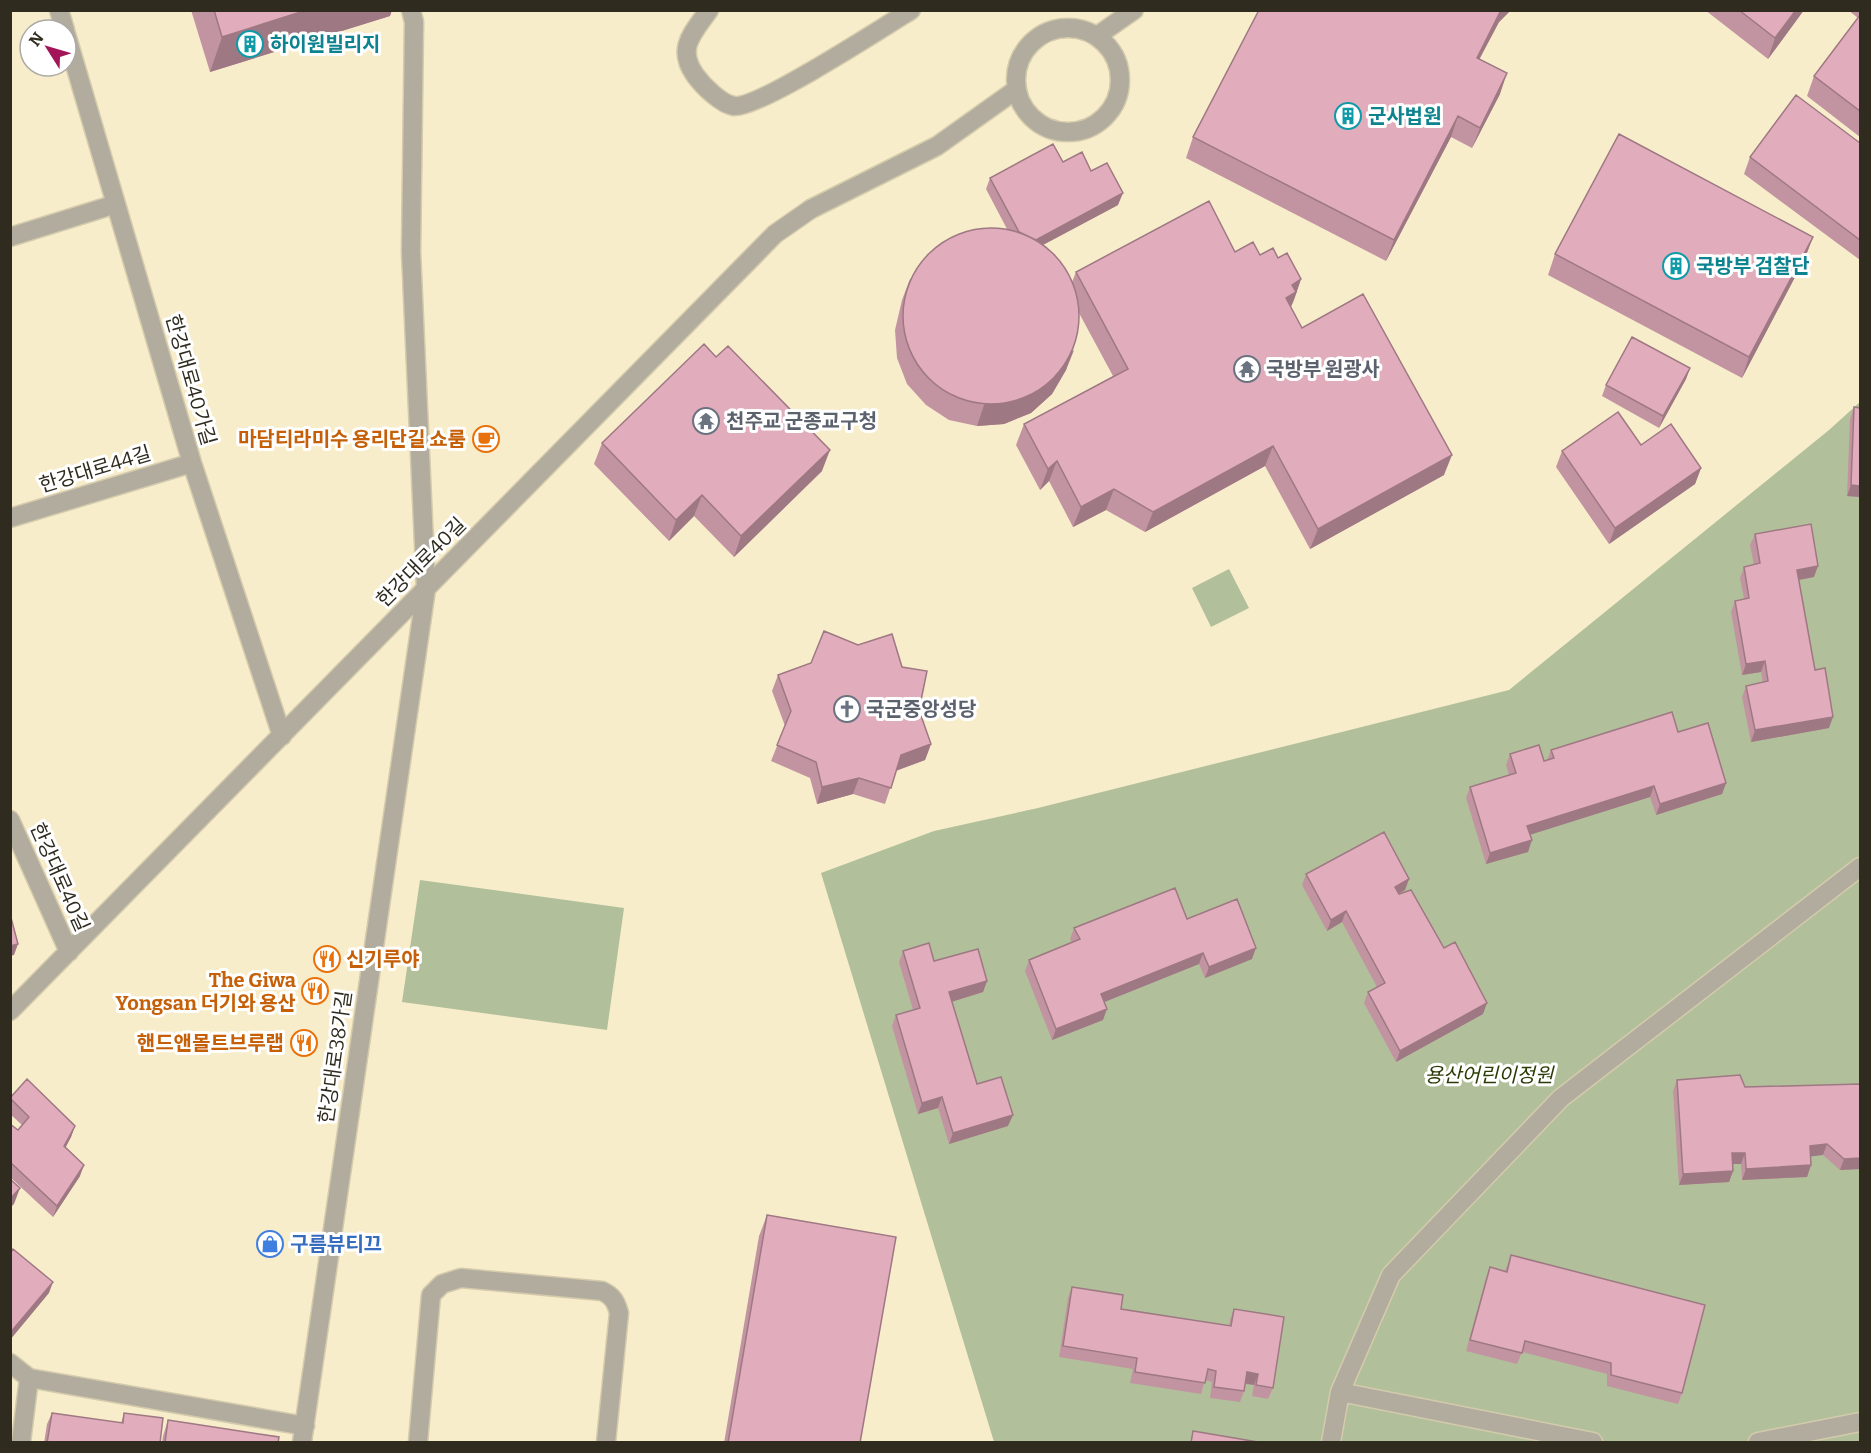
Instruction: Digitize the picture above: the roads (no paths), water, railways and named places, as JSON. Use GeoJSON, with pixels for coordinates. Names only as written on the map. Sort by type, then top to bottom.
{"type":"FeatureCollection","features":[{"type":"Feature","properties":{"kind":"street","name":"한강대로38가길"},"geometry":{"type":"LineString","coordinates":[[10,1363],[29,1378],[303,1434],[426,589],[411,252],[414,22],[411,10]]}},
{"type":"Feature","properties":{"kind":"street"},"geometry":{"type":"LineString","coordinates":[[709,10],[688,38],[686,51],[689,65],[714,95],[734,106],[746,105],[784,86],[911,10]]}},
{"type":"Feature","properties":{"kind":"street"},"geometry":{"type":"LineString","coordinates":[[1097,36],[1134,10]]}},
{"type":"Feature","properties":{"kind":"street"},"geometry":{"type":"LineString","coordinates":[[1073,27],[1089,31],[1097,36],[1114,54],[1120,70],[1121,87],[1115,104],[1104,118],[1089,128],[1072,132],[1054,131],[1038,123],[1025,111],[1017,90],[1015,77],[1019,61],[1027,46],[1040,35],[1056,28],[1073,27]]}},
{"type":"Feature","properties":{"kind":"street","name":"한강대로40가길"},"geometry":{"type":"LineString","coordinates":[[78,76],[192,463],[282,736]]}},
{"type":"Feature","properties":{"kind":"street","name":"한강대로40길"},"geometry":{"type":"LineString","coordinates":[[10,1011],[775,234],[811,209],[937,146],[1017,90]]}},
{"type":"Feature","properties":{"kind":"street"},"geometry":{"type":"LineString","coordinates":[[10,237],[116,204]]}},
{"type":"Feature","properties":{"kind":"street","name":"한강대로44길"},"geometry":{"type":"LineString","coordinates":[[10,518],[192,463]]}},
{"type":"Feature","properties":{"kind":"street","name":"한강대로40길"},"geometry":{"type":"LineString","coordinates":[[10,820],[69,952]]}},
{"type":"Feature","properties":{"kind":"street"},"geometry":{"type":"LineString","coordinates":[[1331,1443],[1340,1392],[1390,1275],[1561,1098],[1860,867]]}},
{"type":"Feature","properties":{"kind":"street"},"geometry":{"type":"LineString","coordinates":[[418,1443],[431,1295],[442,1284],[461,1278],[602,1291],[615,1300],[619,1313],[606,1443]]}},
{"type":"Feature","properties":{"kind":"street"},"geometry":{"type":"LineString","coordinates":[[21,1443],[29,1378]]}},
{"type":"Feature","properties":{"kind":"street"},"geometry":{"type":"LineString","coordinates":[[1340,1392],[1593,1443]]}},
{"type":"Feature","properties":{"kind":"street"},"geometry":{"type":"LineString","coordinates":[[1758,1443],[1860,1422]]}},
{"type":"Feature","properties":{"kind":"place","name":"하이원빌리지"},"geometry":{"type":"Point","coordinates":[250,44]}},
{"type":"Feature","properties":{"kind":"place","name":"군사법원"},"geometry":{"type":"Point","coordinates":[1348,116]}},
{"type":"Feature","properties":{"kind":"place","name":"국방부 검찰단"},"geometry":{"type":"Point","coordinates":[1676,266]}},
{"type":"Feature","properties":{"kind":"place","name":"국방부 원광사"},"geometry":{"type":"Point","coordinates":[1247,369]}},
{"type":"Feature","properties":{"kind":"place","name":"천주교 군종교구청"},"geometry":{"type":"Point","coordinates":[706,421]}},
{"type":"Feature","properties":{"kind":"place","name":"마담티라미수 용리단길 쇼룸"},"geometry":{"type":"Point","coordinates":[486,439]}},
{"type":"Feature","properties":{"kind":"place","name":"국군중앙성당"},"geometry":{"type":"Point","coordinates":[847,709]}},
{"type":"Feature","properties":{"kind":"place","name":"신기루야"},"geometry":{"type":"Point","coordinates":[327,959]}},
{"type":"Feature","properties":{"kind":"place","name":"The Giwa Yongsan 더기와 용산"},"geometry":{"type":"Point","coordinates":[315,991]}},
{"type":"Feature","properties":{"kind":"place","name":"핸드앤몰트브루랩"},"geometry":{"type":"Point","coordinates":[304,1043]}},
{"type":"Feature","properties":{"kind":"place","name":"구름뷰티끄"},"geometry":{"type":"Point","coordinates":[270,1244]}},
{"type":"Feature","properties":{"kind":"park label","name":"용산어린이정원"},"geometry":{"type":"Point","coordinates":[1489,1075]}}]}
